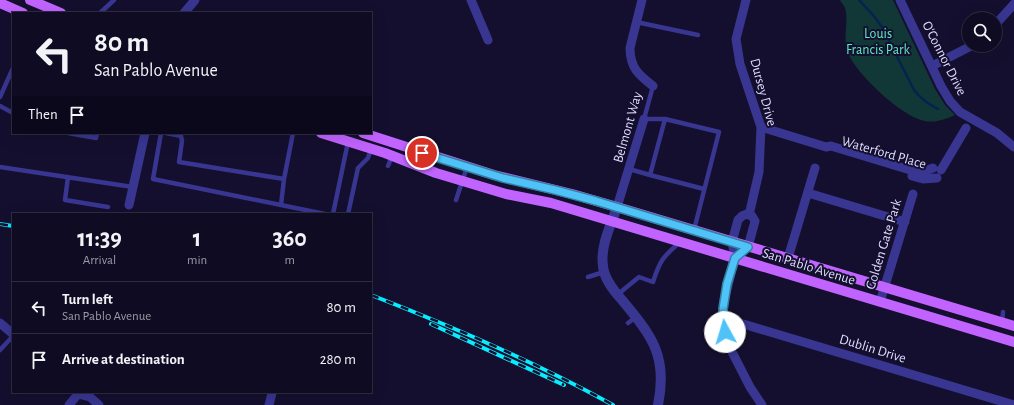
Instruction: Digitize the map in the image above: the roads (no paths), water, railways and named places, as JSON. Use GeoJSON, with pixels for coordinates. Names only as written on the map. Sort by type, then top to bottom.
{"type":"FeatureCollection","features":[{"type":"Feature","properties":{"kind":"main road"},"geometry":{"type":"LineString","coordinates":[[30,0],[59,12]]}},
{"type":"Feature","properties":{"kind":"main road"},"geometry":{"type":"LineString","coordinates":[[0,3],[21,12]]}},
{"type":"Feature","properties":{"kind":"main road","name":"San Pablo Avenue"},"geometry":{"type":"LineString","coordinates":[[324,134],[462,181],[506,194],[551,203],[1014,342]]}},
{"type":"Feature","properties":{"kind":"main road","name":"San Pablo Avenue"},"geometry":{"type":"LineString","coordinates":[[366,134],[511,180],[561,191],[884,287],[1002,317],[1014,326]]}},
{"type":"Feature","properties":{"kind":"street"},"geometry":{"type":"LineString","coordinates":[[185,12],[196,0]]}},
{"type":"Feature","properties":{"kind":"street"},"geometry":{"type":"LineString","coordinates":[[471,0],[488,40]]}},
{"type":"Feature","properties":{"kind":"street","name":"Belmont Way"},"geometry":{"type":"LineString","coordinates":[[642,0],[630,48],[631,61],[640,76],[653,86]]}},
{"type":"Feature","properties":{"kind":"street","name":"Dursey Drive"},"geometry":{"type":"LineString","coordinates":[[746,0],[736,39],[740,64],[761,127],[758,172],[749,215],[755,221],[748,247]]}},
{"type":"Feature","properties":{"kind":"street","name":"Dursey Drive"},"geometry":{"type":"LineString","coordinates":[[738,47],[750,0]]}},
{"type":"Feature","properties":{"kind":"street","name":"O'Connor Drive"},"geometry":{"type":"LineString","coordinates":[[900,0],[945,94],[954,106],[972,120],[997,133],[1014,147]]}},
{"type":"Feature","properties":{"kind":"street"},"geometry":{"type":"LineString","coordinates":[[1002,17],[1014,4]]}},
{"type":"Feature","properties":{"kind":"street"},"geometry":{"type":"LineString","coordinates":[[932,66],[962,51]]}},
{"type":"Feature","properties":{"kind":"street","name":"Belmont Way"},"geometry":{"type":"LineString","coordinates":[[604,272],[603,254],[644,119]]}},
{"type":"Feature","properties":{"kind":"street","name":"Waterford Place"},"geometry":{"type":"LineString","coordinates":[[761,127],[826,147],[831,146],[920,173],[937,172],[966,128]]}},
{"type":"Feature","properties":{"kind":"street"},"geometry":{"type":"LineString","coordinates":[[129,205],[145,134]]}},
{"type":"Feature","properties":{"kind":"street"},"geometry":{"type":"LineString","coordinates":[[788,258],[815,168]]}},
{"type":"Feature","properties":{"kind":"street"},"geometry":{"type":"LineString","coordinates":[[808,193],[905,222]]}},
{"type":"Feature","properties":{"kind":"street","name":"Golden Gate Park"},"geometry":{"type":"LineString","coordinates":[[880,302],[913,194]]}},
{"type":"Feature","properties":{"kind":"street"},"geometry":{"type":"LineString","coordinates":[[749,215],[743,215],[739,219],[732,242],[735,258],[724,296],[723,318],[725,332],[730,348],[753,392],[762,405]]}},
{"type":"Feature","properties":{"kind":"street"},"geometry":{"type":"LineString","coordinates":[[735,258],[748,247]]}},
{"type":"Feature","properties":{"kind":"street"},"geometry":{"type":"LineString","coordinates":[[604,272],[609,283],[632,320],[653,342],[659,358],[662,379],[658,404]]}},
{"type":"Feature","properties":{"kind":"street","name":"Dublin Drive"},"geometry":{"type":"LineString","coordinates":[[723,318],[993,402],[1014,405]]}},
{"type":"Feature","properties":{"kind":"street"},"geometry":{"type":"LineString","coordinates":[[0,323],[12,332]]}},
{"type":"Feature","properties":{"kind":"street"},"geometry":{"type":"LineString","coordinates":[[69,405],[77,393],[90,397],[99,405]]}},
{"type":"Feature","properties":{"kind":"street"},"geometry":{"type":"LineString","coordinates":[[269,405],[272,393]]}},
{"type":"Feature","properties":{"kind":"lane"},"geometry":{"type":"LineString","coordinates":[[101,12],[114,0]]}},
{"type":"Feature","properties":{"kind":"lane"},"geometry":{"type":"LineString","coordinates":[[636,22],[698,35]]}},
{"type":"Feature","properties":{"kind":"lane"},"geometry":{"type":"LineString","coordinates":[[0,98],[12,70]]}},
{"type":"Feature","properties":{"kind":"lane","name":"Belmont Way"},"geometry":{"type":"LineString","coordinates":[[644,119],[653,86]]}},
{"type":"Feature","properties":{"kind":"lane"},"geometry":{"type":"LineString","coordinates":[[0,106],[12,112]]}},
{"type":"Feature","properties":{"kind":"lane"},"geometry":{"type":"LineString","coordinates":[[644,119],[666,119],[719,132],[694,230]]}},
{"type":"Feature","properties":{"kind":"lane"},"geometry":{"type":"LineString","coordinates":[[650,175],[666,119]]}},
{"type":"Feature","properties":{"kind":"lane"},"geometry":{"type":"LineString","coordinates":[[74,134],[96,138],[97,134]]}},
{"type":"Feature","properties":{"kind":"lane"},"geometry":{"type":"LineString","coordinates":[[161,134],[154,179],[320,213]]}},
{"type":"Feature","properties":{"kind":"lane"},"geometry":{"type":"LineString","coordinates":[[171,134],[181,136],[182,141],[179,162],[284,179]]}},
{"type":"Feature","properties":{"kind":"lane"},"geometry":{"type":"LineString","coordinates":[[281,205],[284,179],[293,134]]}},
{"type":"Feature","properties":{"kind":"lane"},"geometry":{"type":"LineString","coordinates":[[333,213],[348,142]]}},
{"type":"Feature","properties":{"kind":"lane"},"geometry":{"type":"LineString","coordinates":[[348,213],[358,168],[368,158],[371,149]]}},
{"type":"Feature","properties":{"kind":"lane"},"geometry":{"type":"LineString","coordinates":[[388,166],[392,156]]}},
{"type":"Feature","properties":{"kind":"lane"},"geometry":{"type":"LineString","coordinates":[[0,167],[133,187]]}},
{"type":"Feature","properties":{"kind":"lane"},"geometry":{"type":"LineString","coordinates":[[456,200],[467,167]]}},
{"type":"Feature","properties":{"kind":"lane"},"geometry":{"type":"LineString","coordinates":[[629,169],[704,189]]}},
{"type":"Feature","properties":{"kind":"lane"},"geometry":{"type":"LineString","coordinates":[[68,177],[65,200],[108,207]]}},
{"type":"Feature","properties":{"kind":"lane"},"geometry":{"type":"LineString","coordinates":[[617,295],[639,277],[653,282],[658,266],[663,258],[680,242]]}},
{"type":"Feature","properties":{"kind":"lane"},"geometry":{"type":"LineString","coordinates":[[588,277],[604,272]]}},
{"type":"Feature","properties":{"kind":"lane"},"geometry":{"type":"LineString","coordinates":[[0,350],[12,332]]}},
{"type":"Feature","properties":{"kind":"waterway"},"geometry":{"type":"LineString","coordinates":[[859,0],[882,27],[914,90],[925,101],[938,109]]}},
{"type":"Feature","properties":{"kind":"railway"},"geometry":{"type":"LineString","coordinates":[[0,224],[12,226]]}},
{"type":"Feature","properties":{"kind":"railway"},"geometry":{"type":"LineString","coordinates":[[372,295],[494,346],[554,374],[613,405]]}},
{"type":"Feature","properties":{"kind":"railway"},"geometry":{"type":"LineString","coordinates":[[431,324],[564,385]]}},
{"type":"Feature","properties":{"kind":"park label","name":"Louis Francis Park"},"geometry":{"type":"Point","coordinates":[878,42]}}]}
